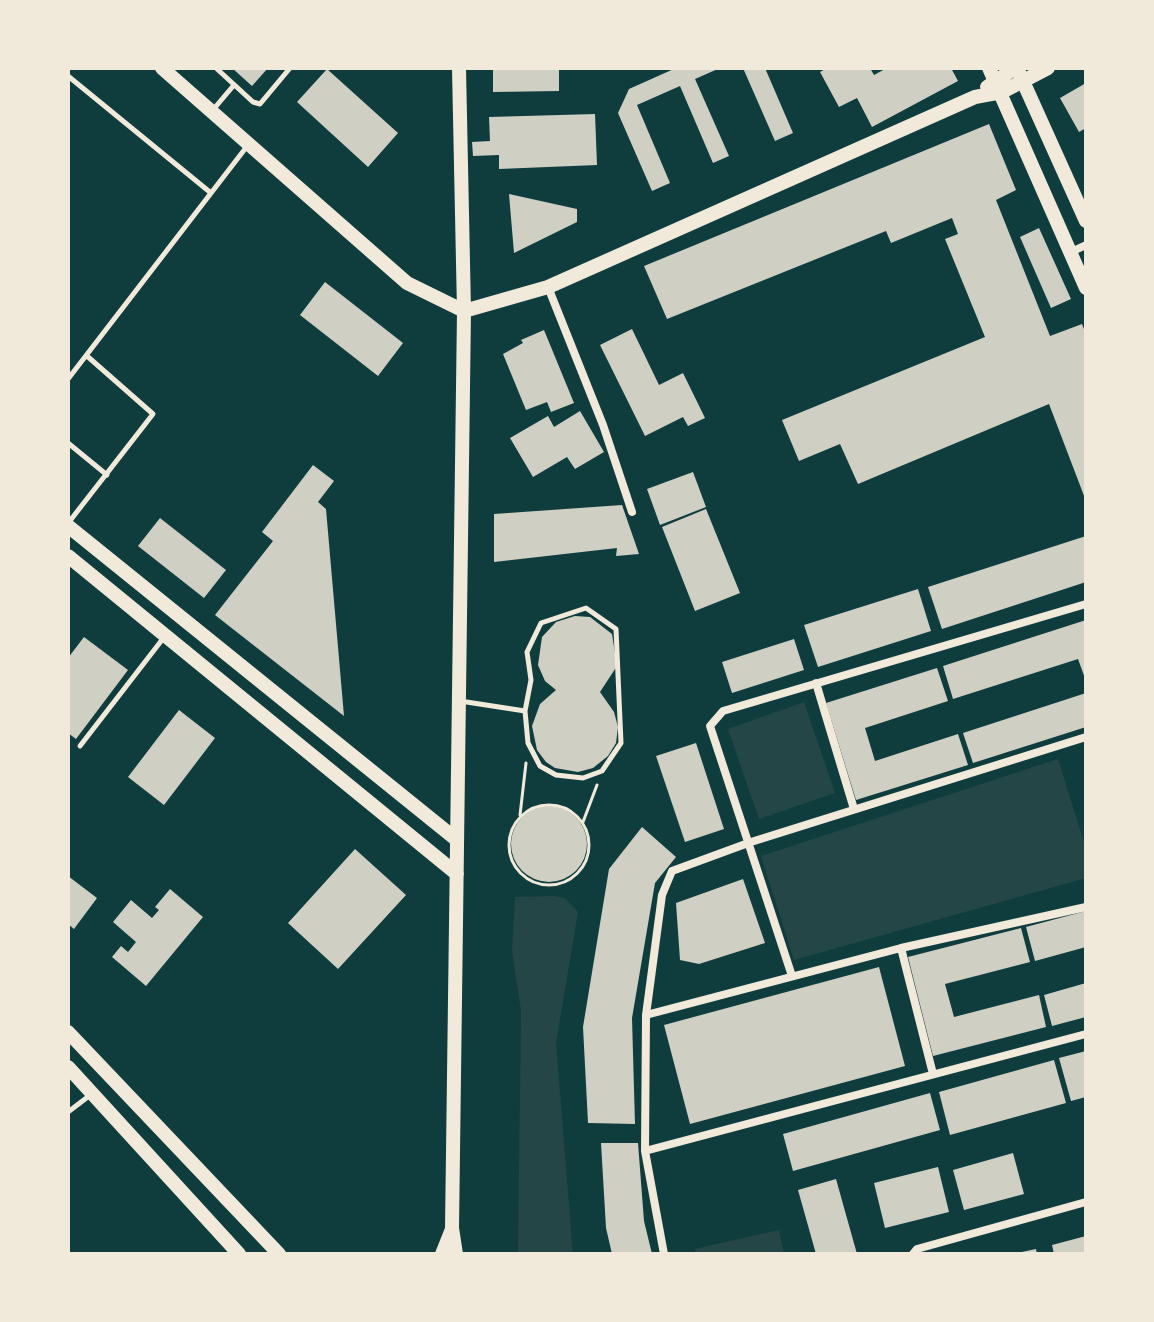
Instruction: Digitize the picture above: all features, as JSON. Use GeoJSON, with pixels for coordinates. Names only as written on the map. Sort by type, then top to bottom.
{"type":"FeatureCollection","features":[{"type":"Feature","properties":{"kind":"street"},"geometry":{"type":"LineString","coordinates":[[162,68],[407,283],[464,311],[548,287],[975,97],[996,80],[1048,68]]}},
{"type":"Feature","properties":{"kind":"street"},"geometry":{"type":"LineString","coordinates":[[456,1254],[452,1228],[464,311],[459,68]]}},
{"type":"Feature","properties":{"kind":"street"},"geometry":{"type":"LineString","coordinates":[[1019,73],[1086,221]]}},
{"type":"Feature","properties":{"kind":"street"},"geometry":{"type":"LineString","coordinates":[[996,80],[1086,288]]}},
{"type":"Feature","properties":{"kind":"street"},"geometry":{"type":"LineString","coordinates":[[1071,252],[1086,245]]}},
{"type":"Feature","properties":{"kind":"street"},"geometry":{"type":"LineString","coordinates":[[548,287],[603,425],[632,512]]}},
{"type":"Feature","properties":{"kind":"street"},"geometry":{"type":"LineString","coordinates":[[68,524],[457,840]]}},
{"type":"Feature","properties":{"kind":"street"},"geometry":{"type":"LineString","coordinates":[[68,556],[457,874]]}},
{"type":"Feature","properties":{"kind":"street"},"geometry":{"type":"LineString","coordinates":[[792,976],[751,842],[710,726],[723,711],[1086,604]]}},
{"type":"Feature","properties":{"kind":"street"},"geometry":{"type":"LineString","coordinates":[[816,683],[854,809]]}},
{"type":"Feature","properties":{"kind":"street"},"geometry":{"type":"LineString","coordinates":[[664,1254],[645,1151],[646,1015],[662,895],[672,871],[751,842],[1086,737]]}},
{"type":"Feature","properties":{"kind":"street"},"geometry":{"type":"LineString","coordinates":[[646,1015],[901,948],[1086,907]]}},
{"type":"Feature","properties":{"kind":"street"},"geometry":{"type":"LineString","coordinates":[[901,948],[933,1074]]}},
{"type":"Feature","properties":{"kind":"street"},"geometry":{"type":"LineString","coordinates":[[68,1032],[279,1254]]}},
{"type":"Feature","properties":{"kind":"street"},"geometry":{"type":"LineString","coordinates":[[645,1151],[1086,1034]]}},
{"type":"Feature","properties":{"kind":"street"},"geometry":{"type":"LineString","coordinates":[[68,1067],[239,1254]]}},
{"type":"Feature","properties":{"kind":"street"},"geometry":{"type":"LineString","coordinates":[[913,1254],[917,1249],[1086,1202]]}},
{"type":"Feature","properties":{"kind":"street"},"geometry":{"type":"LineString","coordinates":[[442,1254],[452,1228]]}},
{"type":"Feature","properties":{"kind":"lane"},"geometry":{"type":"LineString","coordinates":[[216,68],[260,104],[290,68]]}},
{"type":"Feature","properties":{"kind":"lane"},"geometry":{"type":"LineString","coordinates":[[68,76],[211,193]]}},
{"type":"Feature","properties":{"kind":"lane"},"geometry":{"type":"LineString","coordinates":[[212,112],[234,85]]}},
{"type":"Feature","properties":{"kind":"lane"},"geometry":{"type":"LineString","coordinates":[[68,379],[248,144]]}},
{"type":"Feature","properties":{"kind":"lane"},"geometry":{"type":"LineString","coordinates":[[68,524],[153,414],[87,356]]}},
{"type":"Feature","properties":{"kind":"lane"},"geometry":{"type":"LineString","coordinates":[[68,443],[107,475]]}},
{"type":"Feature","properties":{"kind":"lane"},"geometry":{"type":"LineString","coordinates":[[586,608],[616,629],[621,743],[602,771],[583,778],[556,775],[540,766],[528,743],[525,711],[531,680],[527,652],[541,623],[586,608]]}},
{"type":"Feature","properties":{"kind":"lane"},"geometry":{"type":"LineString","coordinates":[[80,746],[165,635]]}},
{"type":"Feature","properties":{"kind":"lane"},"geometry":{"type":"LineString","coordinates":[[459,701],[525,711]]}},
{"type":"Feature","properties":{"kind":"lane"},"geometry":{"type":"LineString","coordinates":[[68,1112],[93,1093]]}},
{"type":"Feature","properties":{"kind":"path"},"geometry":{"type":"LineString","coordinates":[[528,743],[520,817],[509,842],[514,863],[524,876],[548,885],[575,875],[584,864],[589,848],[583,822],[602,771]]}},
{"type":"Feature","properties":{"kind":"path"},"geometry":{"type":"LineString","coordinates":[[520,817],[536,806],[549,803],[573,813],[583,822]]}},
{"type":"Feature","properties":{"kind":"shaded area"},"geometry":{"type":"Polygon","coordinates":[[[804,702],[835,793],[759,819],[728,729],[804,702]]]}},
{"type":"Feature","properties":{"kind":"shaded area"},"geometry":{"type":"Polygon","coordinates":[[[1058,759],[1086,849],[1086,878],[794,960],[761,856],[1058,759]]]}},
{"type":"Feature","properties":{"kind":"shaded area"},"geometry":{"type":"Polygon","coordinates":[[[568,828],[576,834],[578,860],[567,872],[554,876],[534,869],[523,847],[539,853],[552,850],[562,830],[568,828]]]}},
{"type":"Feature","properties":{"kind":"shaded area"},"geometry":{"type":"Polygon","coordinates":[[[515,897],[565,898],[578,912],[556,1043],[573,1254],[518,1254],[521,1011],[512,951],[515,897]]]}},
{"type":"Feature","properties":{"kind":"shaded area"},"geometry":{"type":"Polygon","coordinates":[[[779,1230],[784,1254],[696,1254],[695,1249],[779,1230]]]}},
{"type":"Feature","properties":{"kind":"building"},"geometry":{"type":"Polygon","coordinates":[[[232,68],[268,68],[252,86],[232,68]]]}},
{"type":"Feature","properties":{"kind":"building"},"geometry":{"type":"Polygon","coordinates":[[[493,68],[559,68],[559,91],[493,92],[493,68]]]}},
{"type":"Feature","properties":{"kind":"building"},"geometry":{"type":"Polygon","coordinates":[[[676,68],[720,68],[695,79],[729,156],[713,163],[680,86],[637,105],[670,183],[652,191],[618,113],[629,89],[676,68]]]}},
{"type":"Feature","properties":{"kind":"building"},"geometry":{"type":"Polygon","coordinates":[[[743,68],[765,68],[793,133],[775,141],[743,68]]]}},
{"type":"Feature","properties":{"kind":"building"},"geometry":{"type":"Polygon","coordinates":[[[827,68],[870,68],[874,75],[887,68],[951,68],[958,81],[872,127],[857,98],[839,107],[820,72],[827,68]]]}},
{"type":"Feature","properties":{"kind":"building"},"geometry":{"type":"Polygon","coordinates":[[[327,69],[398,133],[368,167],[297,102],[327,69]]]}},
{"type":"Feature","properties":{"kind":"building"},"geometry":{"type":"Polygon","coordinates":[[[1086,83],[1086,128],[1079,132],[1060,98],[1086,83]]]}},
{"type":"Feature","properties":{"kind":"building"},"geometry":{"type":"Polygon","coordinates":[[[595,114],[597,165],[499,169],[499,155],[473,156],[472,142],[490,141],[489,117],[595,114]]]}},
{"type":"Feature","properties":{"kind":"building"},"geometry":{"type":"Polygon","coordinates":[[[989,124],[1016,190],[996,200],[1050,336],[1082,324],[1086,334],[1086,501],[1049,404],[858,484],[840,444],[799,461],[782,420],[985,337],[945,239],[958,234],[952,218],[891,243],[886,231],[667,319],[644,266],[989,124]]]}},
{"type":"Feature","properties":{"kind":"building"},"geometry":{"type":"Polygon","coordinates":[[[509,194],[577,209],[577,222],[514,253],[509,194]]]}},
{"type":"Feature","properties":{"kind":"building"},"geometry":{"type":"Polygon","coordinates":[[[1039,228],[1071,299],[1051,308],[1020,237],[1039,228]]]}},
{"type":"Feature","properties":{"kind":"building"},"geometry":{"type":"Polygon","coordinates":[[[325,282],[403,343],[378,376],[300,315],[325,282]]]}},
{"type":"Feature","properties":{"kind":"building"},"geometry":{"type":"Polygon","coordinates":[[[632,329],[659,385],[683,373],[705,418],[688,426],[683,417],[645,436],[600,345],[632,329]]]}},
{"type":"Feature","properties":{"kind":"building"},"geometry":{"type":"Polygon","coordinates":[[[544,330],[574,403],[551,412],[547,402],[526,410],[503,354],[523,343],[521,340],[544,330]]]}},
{"type":"Feature","properties":{"kind":"building"},"geometry":{"type":"Polygon","coordinates":[[[580,411],[604,452],[575,469],[567,457],[533,477],[510,438],[548,416],[554,427],[580,411]]]}},
{"type":"Feature","properties":{"kind":"building"},"geometry":{"type":"Polygon","coordinates":[[[313,465],[334,481],[318,502],[326,509],[344,716],[215,615],[273,541],[262,532],[313,465]]]}},
{"type":"Feature","properties":{"kind":"building"},"geometry":{"type":"Polygon","coordinates":[[[693,472],[706,507],[660,525],[647,489],[693,472]]]}},
{"type":"Feature","properties":{"kind":"building"},"geometry":{"type":"Polygon","coordinates":[[[622,505],[639,554],[616,556],[617,548],[494,562],[494,514],[622,505]]]}},
{"type":"Feature","properties":{"kind":"building"},"geometry":{"type":"Polygon","coordinates":[[[706,509],[740,593],[695,611],[662,527],[706,509]]]}},
{"type":"Feature","properties":{"kind":"building"},"geometry":{"type":"Polygon","coordinates":[[[160,518],[226,570],[204,598],[138,546],[160,518]]]}},
{"type":"Feature","properties":{"kind":"building"},"geometry":{"type":"Polygon","coordinates":[[[1086,536],[1086,582],[942,629],[928,587],[1086,536]]]}},
{"type":"Feature","properties":{"kind":"building"},"geometry":{"type":"Polygon","coordinates":[[[918,589],[931,631],[818,667],[804,625],[918,589]]]}},
{"type":"Feature","properties":{"kind":"building"},"geometry":{"type":"Polygon","coordinates":[[[575,616],[590,617],[612,634],[617,666],[600,692],[614,712],[618,727],[616,743],[608,756],[593,768],[578,772],[555,768],[546,762],[537,750],[532,726],[540,704],[556,690],[545,681],[538,665],[542,637],[556,622],[575,616]]]}},
{"type":"Feature","properties":{"kind":"building"},"geometry":{"type":"Polygon","coordinates":[[[1086,620],[1086,681],[1078,659],[953,699],[943,666],[1086,620]]]}},
{"type":"Feature","properties":{"kind":"building"},"geometry":{"type":"Polygon","coordinates":[[[84,637],[128,670],[76,739],[68,733],[68,658],[84,637]]]}},
{"type":"Feature","properties":{"kind":"building"},"geometry":{"type":"Polygon","coordinates":[[[794,639],[804,670],[732,693],[722,662],[794,639]]]}},
{"type":"Feature","properties":{"kind":"building"},"geometry":{"type":"Polygon","coordinates":[[[937,668],[948,701],[865,728],[875,761],[958,734],[968,765],[856,800],[826,703],[937,668]]]}},
{"type":"Feature","properties":{"kind":"building"},"geometry":{"type":"Polygon","coordinates":[[[1086,693],[1086,727],[973,763],[963,733],[1086,693]]]}},
{"type":"Feature","properties":{"kind":"building"},"geometry":{"type":"Polygon","coordinates":[[[179,710],[215,738],[164,805],[128,777],[179,710]]]}},
{"type":"Feature","properties":{"kind":"building"},"geometry":{"type":"Polygon","coordinates":[[[696,743],[724,829],[685,842],[656,756],[696,743]]]}},
{"type":"Feature","properties":{"kind":"building"},"geometry":{"type":"Polygon","coordinates":[[[549,806],[564,809],[576,817],[584,829],[587,844],[584,859],[576,871],[564,879],[549,882],[534,879],[522,871],[514,859],[511,844],[514,829],[522,817],[534,809],[549,806]]]}},
{"type":"Feature","properties":{"kind":"building"},"geometry":{"type":"Polygon","coordinates":[[[642,827],[676,857],[655,883],[632,1018],[635,1124],[588,1123],[583,1027],[609,869],[642,827]]]}},
{"type":"Feature","properties":{"kind":"building"},"geometry":{"type":"Polygon","coordinates":[[[355,849],[406,895],[338,969],[288,923],[355,849]]]}},
{"type":"Feature","properties":{"kind":"building"},"geometry":{"type":"Polygon","coordinates":[[[68,876],[97,898],[74,929],[68,924],[68,876]]]}},
{"type":"Feature","properties":{"kind":"building"},"geometry":{"type":"Polygon","coordinates":[[[743,879],[765,943],[699,964],[680,960],[676,903],[743,879]]]}},
{"type":"Feature","properties":{"kind":"building"},"geometry":{"type":"Polygon","coordinates":[[[170,889],[203,917],[146,986],[112,957],[121,946],[128,952],[136,942],[113,922],[131,900],[152,918],[159,910],[155,907],[170,889]]]}},
{"type":"Feature","properties":{"kind":"building"},"geometry":{"type":"Polygon","coordinates":[[[1086,911],[1086,947],[1035,961],[1026,927],[1086,911]]]}},
{"type":"Feature","properties":{"kind":"building"},"geometry":{"type":"Polygon","coordinates":[[[1021,928],[1030,962],[945,984],[954,1017],[1039,995],[1046,1027],[933,1056],[908,957],[1021,928]]]}},
{"type":"Feature","properties":{"kind":"building"},"geometry":{"type":"Polygon","coordinates":[[[879,967],[905,1066],[690,1124],[664,1025],[879,967]]]}},
{"type":"Feature","properties":{"kind":"building"},"geometry":{"type":"Polygon","coordinates":[[[1086,983],[1086,1017],[1052,1026],[1044,995],[1086,983]]]}},
{"type":"Feature","properties":{"kind":"building"},"geometry":{"type":"Polygon","coordinates":[[[1086,1051],[1086,1097],[1071,1101],[1059,1058],[1086,1051]]]}},
{"type":"Feature","properties":{"kind":"building"},"geometry":{"type":"Polygon","coordinates":[[[1054,1060],[1066,1103],[950,1135],[939,1092],[1054,1060]]]}},
{"type":"Feature","properties":{"kind":"building"},"geometry":{"type":"Polygon","coordinates":[[[930,1093],[940,1130],[793,1171],[783,1134],[930,1093]]]}},
{"type":"Feature","properties":{"kind":"building"},"geometry":{"type":"Polygon","coordinates":[[[601,1143],[638,1143],[644,1221],[652,1254],[612,1254],[606,1228],[601,1143]]]}},
{"type":"Feature","properties":{"kind":"building"},"geometry":{"type":"Polygon","coordinates":[[[1013,1153],[1024,1194],[964,1210],[953,1170],[1013,1153]]]}},
{"type":"Feature","properties":{"kind":"building"},"geometry":{"type":"Polygon","coordinates":[[[938,1167],[949,1212],[885,1228],[874,1183],[938,1167]]]}},
{"type":"Feature","properties":{"kind":"building"},"geometry":{"type":"Polygon","coordinates":[[[836,1179],[857,1254],[816,1254],[798,1190],[836,1179]]]}},
{"type":"Feature","properties":{"kind":"building"},"geometry":{"type":"Polygon","coordinates":[[[1086,1236],[1086,1254],[1054,1254],[1052,1245],[1086,1236]]]}},
{"type":"Feature","properties":{"kind":"building"},"geometry":{"type":"Polygon","coordinates":[[[1036,1249],[1037,1254],[1017,1254],[1017,1253],[1036,1249]]]}}]}
